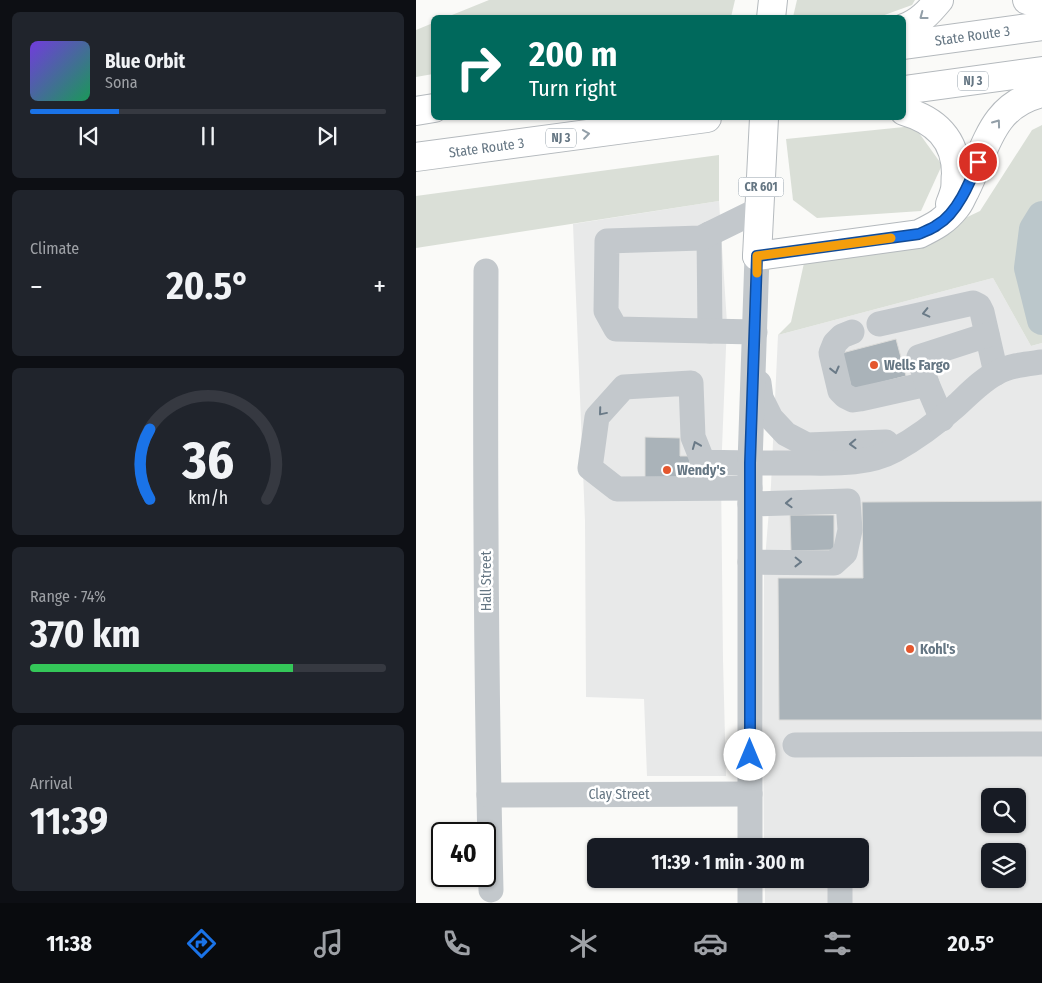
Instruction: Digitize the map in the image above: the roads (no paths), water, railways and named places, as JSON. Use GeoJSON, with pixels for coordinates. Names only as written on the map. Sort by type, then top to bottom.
{"type":"FeatureCollection","features":[{"type":"Feature","properties":{"kind":"main road"},"geometry":{"type":"LineString","coordinates":[[771,15],[773,0]]}},
{"type":"Feature","properties":{"kind":"main road"},"geometry":{"type":"LineString","coordinates":[[906,27],[927,15],[939,0]]}},
{"type":"Feature","properties":{"kind":"main road"},"geometry":{"type":"LineString","coordinates":[[1027,0],[1042,4]]}},
{"type":"Feature","properties":{"kind":"main road","name":"State Route 3"},"geometry":{"type":"LineString","coordinates":[[906,45],[1042,26]]}},
{"type":"Feature","properties":{"kind":"main road","name":"NJ 3"},"geometry":{"type":"LineString","coordinates":[[906,90],[1042,71]]}},
{"type":"Feature","properties":{"kind":"main road"},"geometry":{"type":"LineString","coordinates":[[757,256],[919,234],[938,225],[957,206],[972,178],[992,129],[1003,114],[1019,102],[1035,94],[1042,93]]}},
{"type":"Feature","properties":{"kind":"main road"},"geometry":{"type":"LineString","coordinates":[[416,110],[431,108]]}},
{"type":"Feature","properties":{"kind":"main road"},"geometry":{"type":"LineString","coordinates":[[906,112],[926,119],[940,131],[951,145],[956,165],[955,189],[949,208],[938,225]]}},
{"type":"Feature","properties":{"kind":"main road","name":"State Route 3"},"geometry":{"type":"LineString","coordinates":[[416,158],[692,120]]}},
{"type":"Feature","properties":{"kind":"main road","name":"CR 601"},"geometry":{"type":"LineString","coordinates":[[757,256],[764,120]]}},
{"type":"Feature","properties":{"kind":"street"},"geometry":{"type":"LineString","coordinates":[[760,209],[701,238],[607,241],[606,311],[616,329],[710,331],[754,343],[762,398],[771,418],[786,434],[807,445],[884,442],[918,436]]}},
{"type":"Feature","properties":{"kind":"street"},"geometry":{"type":"LineString","coordinates":[[709,234],[710,331]]}},
{"type":"Feature","properties":{"kind":"street","name":"CR 601"},"geometry":{"type":"LineString","coordinates":[[750,838],[750,463],[757,256]]}},
{"type":"Feature","properties":{"kind":"street","name":"Hall Street"},"geometry":{"type":"LineString","coordinates":[[486,272],[485,464],[491,890]]}},
{"type":"Feature","properties":{"kind":"street"},"geometry":{"type":"LineString","coordinates":[[879,324],[973,303],[979,306],[982,312],[996,373]]}},
{"type":"Feature","properties":{"kind":"street"},"geometry":{"type":"LineString","coordinates":[[852,332],[834,342],[831,353],[840,391],[845,396],[853,400],[860,399],[927,384]]}},
{"type":"Feature","properties":{"kind":"street"},"geometry":{"type":"LineString","coordinates":[[942,419],[927,384],[920,357],[987,335]]}},
{"type":"Feature","properties":{"kind":"street"},"geometry":{"type":"LineString","coordinates":[[750,562],[834,563],[845,553],[850,530],[848,501],[618,489],[590,468],[597,417],[624,387],[692,383],[693,437],[703,462],[838,463],[872,459],[894,451],[942,419],[978,386],[996,373],[1011,366],[1040,362]]}},
{"type":"Feature","properties":{"kind":"street"},"geometry":{"type":"LineString","coordinates":[[795,745],[1042,744]]}},
{"type":"Feature","properties":{"kind":"street","name":"Clay Street"},"geometry":{"type":"LineString","coordinates":[[489,795],[750,794]]}},
{"type":"Feature","properties":{"kind":"street"},"geometry":{"type":"LineString","coordinates":[[750,888],[750,903]]}},
{"type":"Feature","properties":{"kind":"street"},"geometry":{"type":"LineString","coordinates":[[840,888],[840,903]]}},
{"type":"Feature","properties":{"kind":"waterway"},"geometry":{"type":"LineString","coordinates":[[1042,216],[1034,229],[1029,268],[1042,320]]}},
{"type":"Feature","properties":{"kind":"place","name":"Wells Fargo"},"geometry":{"type":"Point","coordinates":[874,365]}},
{"type":"Feature","properties":{"kind":"place","name":"Wendy's"},"geometry":{"type":"Point","coordinates":[667,470]}},
{"type":"Feature","properties":{"kind":"place","name":"Kohl's"},"geometry":{"type":"Point","coordinates":[910,649]}}]}
